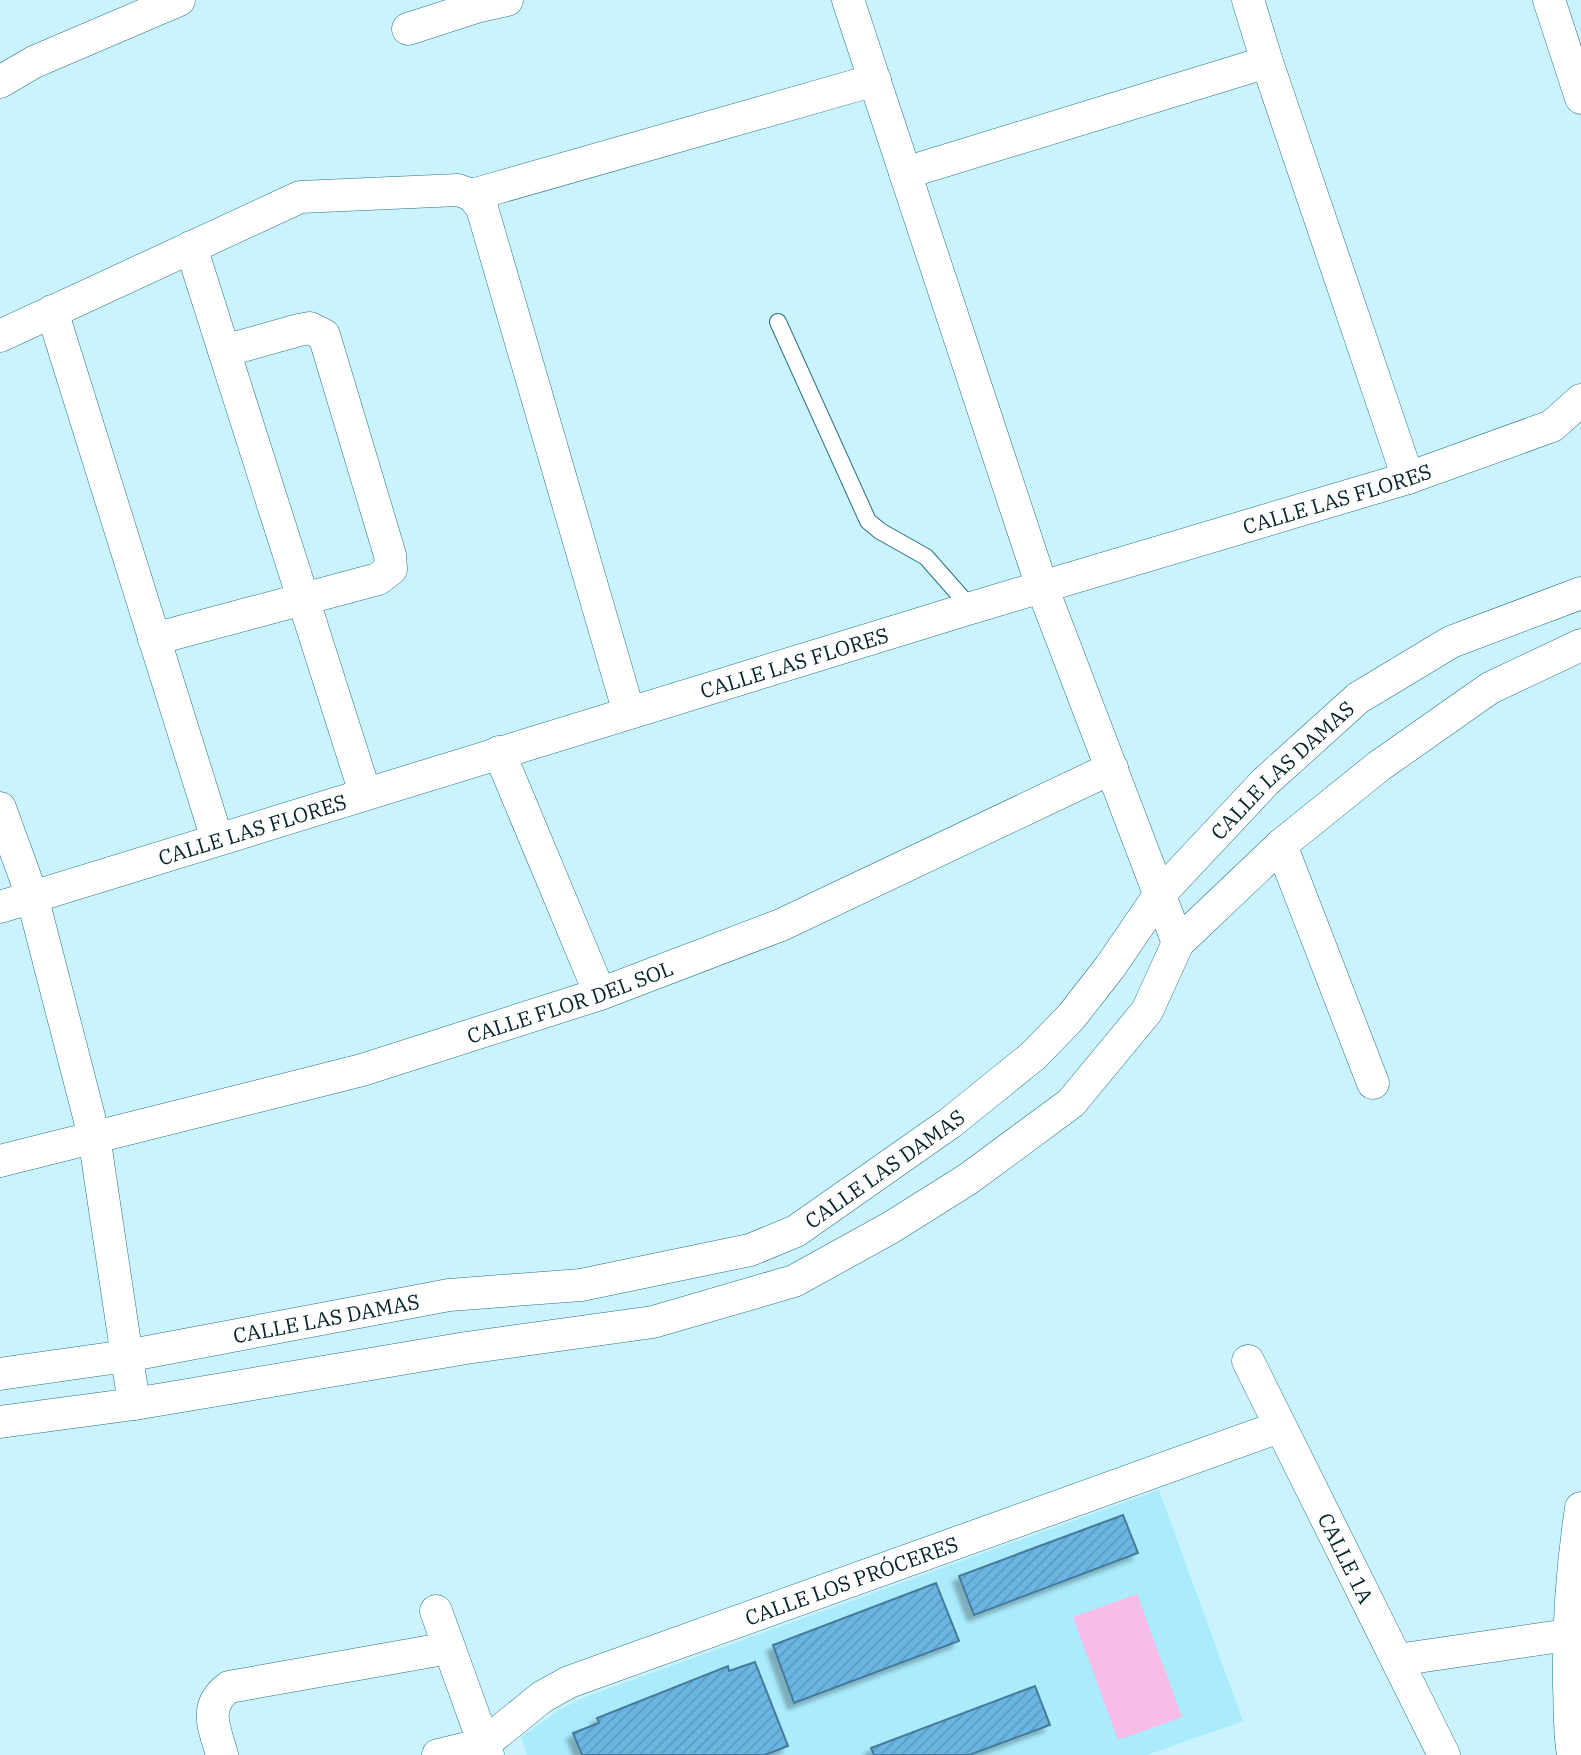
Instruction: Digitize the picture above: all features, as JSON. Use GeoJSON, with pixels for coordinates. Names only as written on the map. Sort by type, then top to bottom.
{"type":"FeatureCollection","features":[{"type":"Feature","properties":{"kind":"street"},"geometry":{"type":"LineString","coordinates":[[0,82],[34,62],[180,0]]}},
{"type":"Feature","properties":{"kind":"street"},"geometry":{"type":"LineString","coordinates":[[408,29],[507,0]]}},
{"type":"Feature","properties":{"kind":"street"},"geometry":{"type":"LineString","coordinates":[[848,0],[1042,587],[1178,943]]}},
{"type":"Feature","properties":{"kind":"street"},"geometry":{"type":"LineString","coordinates":[[1248,0],[1408,478]]}},
{"type":"Feature","properties":{"kind":"street"},"geometry":{"type":"LineString","coordinates":[[1549,0],[1581,98]]}},
{"type":"Feature","properties":{"kind":"street"},"geometry":{"type":"LineString","coordinates":[[905,173],[1267,62]]}},
{"type":"Feature","properties":{"kind":"street"},"geometry":{"type":"LineString","coordinates":[[472,195],[875,80]]}},
{"type":"Feature","properties":{"kind":"street"},"geometry":{"type":"LineString","coordinates":[[0,335],[300,197],[458,190],[472,195],[482,208],[629,713]]}},
{"type":"Feature","properties":{"kind":"street"},"geometry":{"type":"LineString","coordinates":[[191,247],[365,793]]}},
{"type":"Feature","properties":{"kind":"street"},"geometry":{"type":"LineString","coordinates":[[52,311],[217,839]]}},
{"type":"Feature","properties":{"kind":"street"},"geometry":{"type":"LineString","coordinates":[[154,639],[378,579],[391,569],[390,555],[324,335],[310,328],[224,351]]}},
{"type":"Feature","properties":{"kind":"street","name":"CALLE LAS FLORES"},"geometry":{"type":"LineString","coordinates":[[0,907],[971,608],[1408,478],[1552,426],[1581,400]]}},
{"type":"Feature","properties":{"kind":"street","name":"CALLE LAS DAMAS"},"geometry":{"type":"LineString","coordinates":[[0,1374],[127,1356],[449,1295],[581,1286],[750,1250],[796,1231],[950,1123],[1033,1056],[1071,1017],[1110,967],[1160,894],[1265,782],[1358,698],[1451,642],[1581,593]]}},
{"type":"Feature","properties":{"kind":"street","name":"CALLE LAS DAMAS"},"geometry":{"type":"LineString","coordinates":[[0,1422],[134,1404],[466,1348],[653,1322],[794,1280],[890,1228],[968,1179],[1071,1103],[1147,1011],[1178,943],[1281,845],[1378,766],[1490,688],[1581,645]]}},
{"type":"Feature","properties":{"kind":"street"},"geometry":{"type":"LineString","coordinates":[[499,752],[600,993]]}},
{"type":"Feature","properties":{"kind":"street","name":"CALLE FLOR DEL SOL"},"geometry":{"type":"LineString","coordinates":[[0,1161],[362,1070],[600,993],[781,925],[1112,768]]}},
{"type":"Feature","properties":{"kind":"street"},"geometry":{"type":"LineString","coordinates":[[0,808],[32,897],[94,1136],[134,1404]]}},
{"type":"Feature","properties":{"kind":"street"},"geometry":{"type":"LineString","coordinates":[[1281,845],[1373,1083]]}},
{"type":"Feature","properties":{"kind":"street"},"geometry":{"type":"LineString","coordinates":[[773,1242],[794,1280]]}},
{"type":"Feature","properties":{"kind":"street","name":"CALLE 1A"},"geometry":{"type":"LineString","coordinates":[[1248,1361],[1444,1755]]}},
{"type":"Feature","properties":{"kind":"street","name":"CALLE LOS PRÓCERES"},"geometry":{"type":"LineString","coordinates":[[438,1755],[486,1749],[542,1697],[569,1682],[1279,1427]]}},
{"type":"Feature","properties":{"kind":"street"},"geometry":{"type":"LineString","coordinates":[[1575,1742],[1568,1635],[1581,1508]]}},
{"type":"Feature","properties":{"kind":"street"},"geometry":{"type":"LineString","coordinates":[[436,1611],[486,1749]]}},
{"type":"Feature","properties":{"kind":"street"},"geometry":{"type":"LineString","coordinates":[[1397,1660],[1568,1635]]}},
{"type":"Feature","properties":{"kind":"street"},"geometry":{"type":"LineString","coordinates":[[222,1755],[211,1712],[216,1696],[229,1687],[449,1648]]}},
{"type":"Feature","properties":{"kind":"lane"},"geometry":{"type":"LineString","coordinates":[[778,322],[868,521],[880,531],[926,557],[971,608]]}},
{"type":"Feature","properties":{"kind":"shaded area"},"geometry":{"type":"Polygon","coordinates":[[[1159,1490],[1243,1721],[1147,1755],[527,1755],[521,1737],[561,1709],[588,1696],[1159,1490]]]}},
{"type":"Feature","properties":{"kind":"shaded area"},"geometry":{"type":"Polygon","coordinates":[[[1137,1594],[1182,1717],[1118,1740],[1073,1617],[1137,1594]]]}},
{"type":"Feature","properties":{"kind":"building"},"geometry":{"type":"Polygon","coordinates":[[[1123,1515],[1138,1553],[974,1615],[959,1576],[1123,1515]]]}},
{"type":"Feature","properties":{"kind":"building"},"geometry":{"type":"Polygon","coordinates":[[[936,1583],[959,1641],[794,1703],[773,1645],[936,1583]]]}},
{"type":"Feature","properties":{"kind":"building"},"geometry":{"type":"Polygon","coordinates":[[[755,1662],[788,1746],[765,1755],[582,1755],[573,1733],[599,1723],[597,1718],[728,1666],[729,1671],[755,1662]]]}},
{"type":"Feature","properties":{"kind":"building"},"geometry":{"type":"Polygon","coordinates":[[[1035,1686],[1050,1725],[969,1755],[874,1755],[871,1748],[1035,1686]]]}}]}
